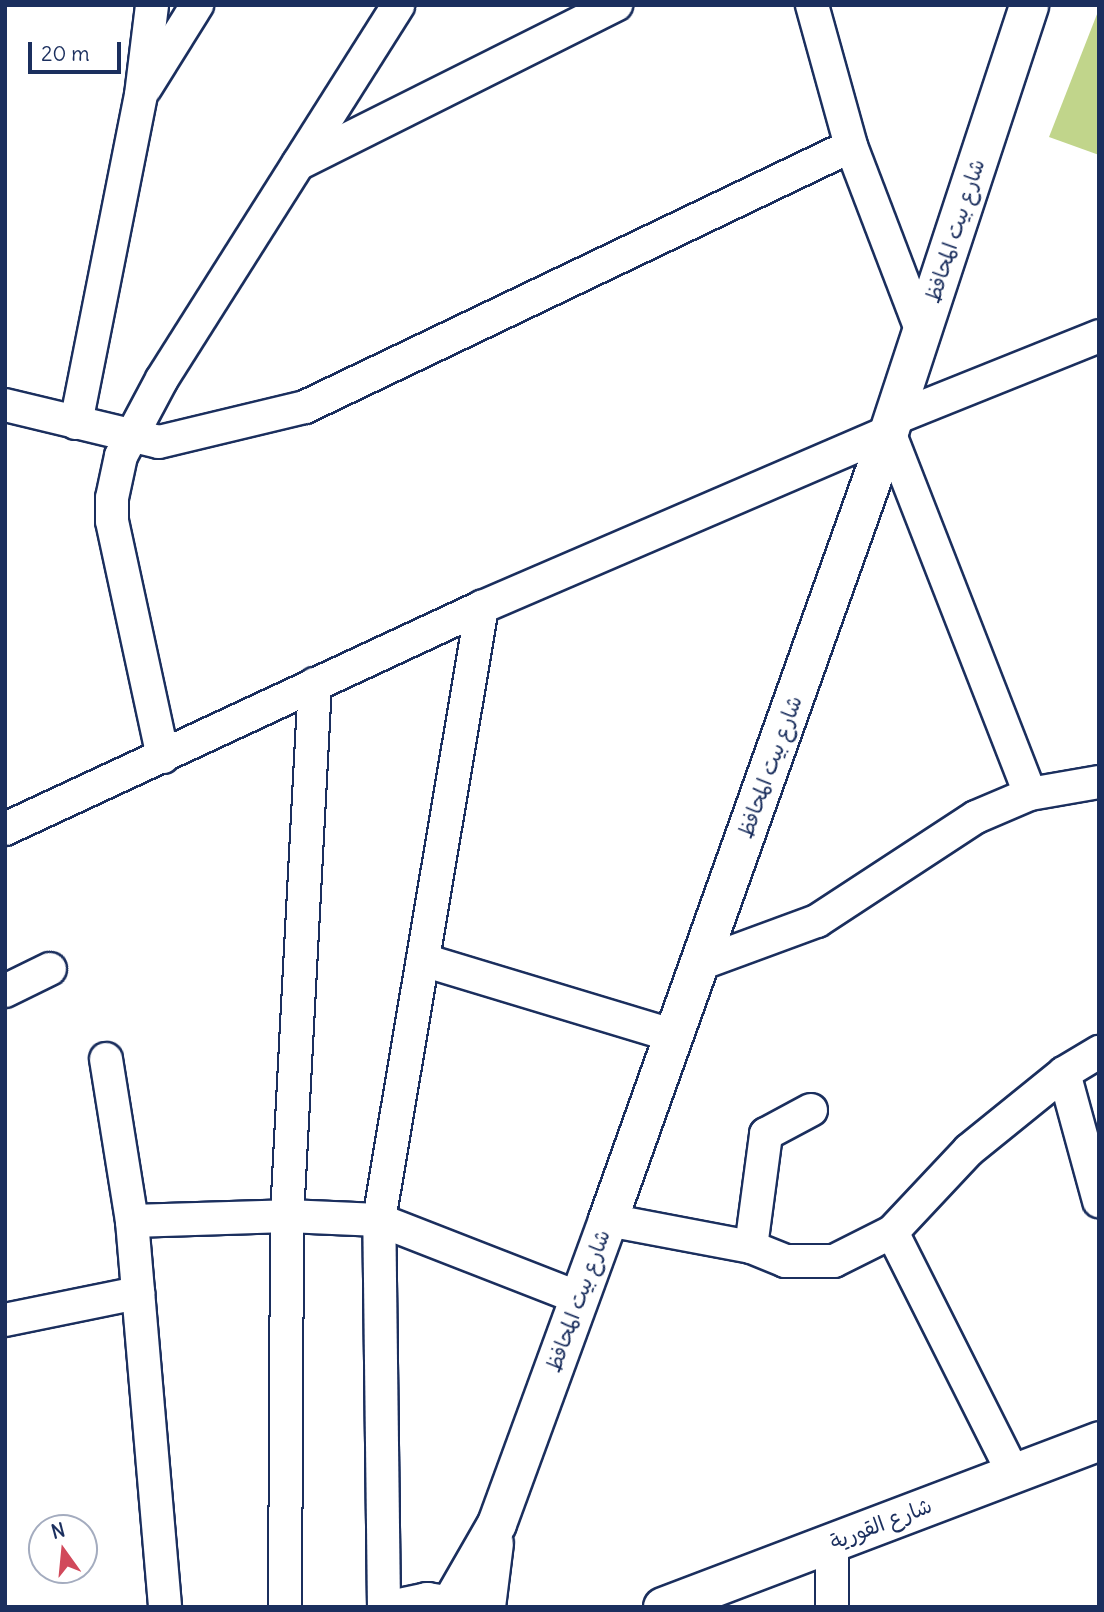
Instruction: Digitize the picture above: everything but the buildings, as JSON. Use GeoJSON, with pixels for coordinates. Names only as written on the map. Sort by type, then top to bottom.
{"type":"FeatureCollection","features":[{"type":"Feature","properties":{"kind":"main road","name":"شارع بيت المحافظ"},"geometry":{"type":"LineString","coordinates":[[465,1606],[608,1220],[891,426],[1029,5]]}},
{"type":"Feature","properties":{"kind":"main road","name":"شارع القورية"},"geometry":{"type":"LineString","coordinates":[[663,1607],[1099,1441]]}},
{"type":"Feature","properties":{"kind":"main road"},"geometry":{"type":"LineString","coordinates":[[404,1607],[465,1606]]}},
{"type":"Feature","properties":{"kind":"street"},"geometry":{"type":"LineString","coordinates":[[76,423],[141,95],[152,5]]}},
{"type":"Feature","properties":{"kind":"street"},"geometry":{"type":"LineString","coordinates":[[141,95],[197,5]]}},
{"type":"Feature","properties":{"kind":"street"},"geometry":{"type":"LineString","coordinates":[[163,757],[112,521],[116,474],[130,437],[398,5]]}},
{"type":"Feature","properties":{"kind":"street"},"geometry":{"type":"LineString","coordinates":[[297,165],[616,5]]}},
{"type":"Feature","properties":{"kind":"street"},"geometry":{"type":"LineString","coordinates":[[812,5],[851,146],[922,332]]}},
{"type":"Feature","properties":{"kind":"street"},"geometry":{"type":"LineString","coordinates":[[5,405],[159,442],[305,407],[851,146]]}},
{"type":"Feature","properties":{"kind":"street"},"geometry":{"type":"LineString","coordinates":[[5,829],[482,607],[1099,336]]}},
{"type":"Feature","properties":{"kind":"street"},"geometry":{"type":"LineString","coordinates":[[891,426],[1030,794]]}},
{"type":"Feature","properties":{"kind":"street"},"geometry":{"type":"LineString","coordinates":[[384,1607],[379,1220],[482,607]]}},
{"type":"Feature","properties":{"kind":"street"},"geometry":{"type":"LineString","coordinates":[[285,1607],[287,1216],[315,684]]}},
{"type":"Feature","properties":{"kind":"street"},"geometry":{"type":"LineString","coordinates":[[700,964],[817,921],[976,817],[1030,794],[1099,782]]}},
{"type":"Feature","properties":{"kind":"street"},"geometry":{"type":"LineString","coordinates":[[423,960],[674,1036]]}},
{"type":"Feature","properties":{"kind":"street"},"geometry":{"type":"LineString","coordinates":[[5,990],[50,969]]}},
{"type":"Feature","properties":{"kind":"street"},"geometry":{"type":"LineString","coordinates":[[608,1220],[751,1247],[785,1261],[834,1261],[892,1232],[969,1150],[1064,1073],[1099,1052]]}},
{"type":"Feature","properties":{"kind":"street"},"geometry":{"type":"LineString","coordinates":[[106,1059],[132,1221],[165,1607]]}},
{"type":"Feature","properties":{"kind":"street"},"geometry":{"type":"LineString","coordinates":[[1064,1073],[1099,1201]]}},
{"type":"Feature","properties":{"kind":"street"},"geometry":{"type":"LineString","coordinates":[[751,1247],[766,1134],[811,1110]]}},
{"type":"Feature","properties":{"kind":"street"},"geometry":{"type":"LineString","coordinates":[[132,1221],[287,1216],[379,1220],[579,1298]]}},
{"type":"Feature","properties":{"kind":"street"},"geometry":{"type":"LineString","coordinates":[[892,1232],[1013,1473]]}},
{"type":"Feature","properties":{"kind":"street"},"geometry":{"type":"LineString","coordinates":[[5,1320],[138,1293]]}},
{"type":"Feature","properties":{"kind":"street"},"geometry":{"type":"LineString","coordinates":[[832,1543],[832,1607]]}},
{"type":"Feature","properties":{"kind":"green space"},"geometry":{"type":"Polygon","coordinates":[[[1099,9],[1099,155],[1049,137],[1099,9]]]}}]}
